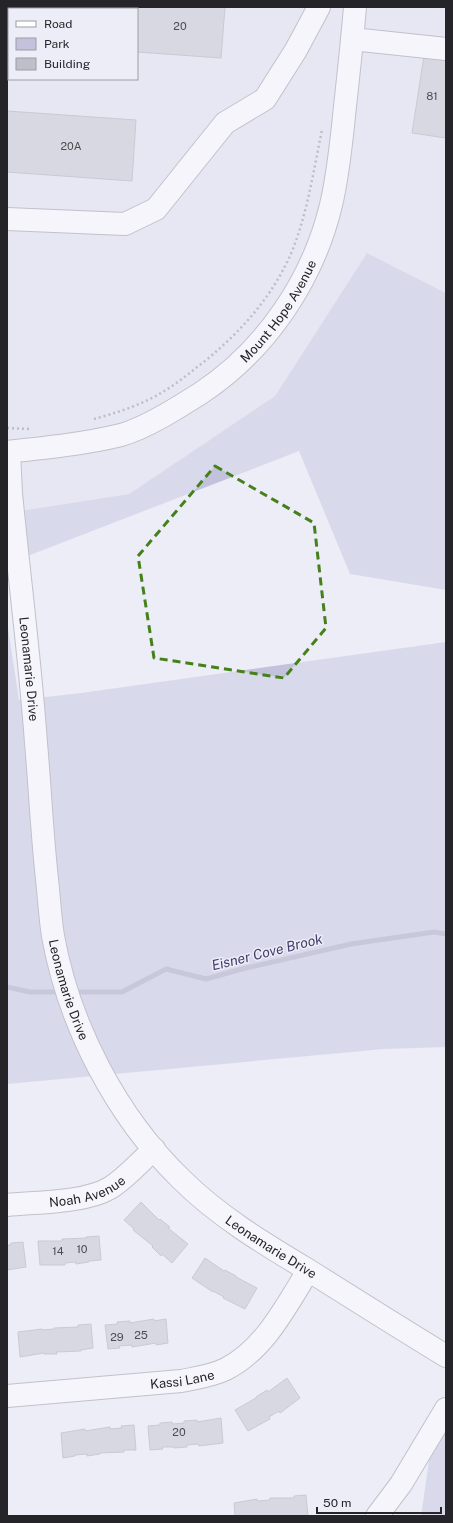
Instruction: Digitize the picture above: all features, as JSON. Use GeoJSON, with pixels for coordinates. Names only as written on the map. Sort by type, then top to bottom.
{"type":"FeatureCollection","features":[{"type":"Feature","properties":{"kind":"street"},"geometry":{"type":"LineString","coordinates":[[7,219],[125,224],[156,209],[225,123],[265,99],[296,50],[318,7]]}},
{"type":"Feature","properties":{"kind":"street","name":"Mount Hope Avenue"},"geometry":{"type":"LineString","coordinates":[[8,452],[76,444],[123,434],[152,421],[182,405],[219,381],[248,356],[273,326],[300,286],[320,241],[332,204],[341,145],[355,7]]}},
{"type":"Feature","properties":{"kind":"street"},"geometry":{"type":"LineString","coordinates":[[352,39],[446,49]]}},
{"type":"Feature","properties":{"kind":"street","name":"Leonamarie Drive"},"geometry":{"type":"LineString","coordinates":[[8,452],[36,741],[42,833],[54,939],[70,998],[87,1043],[104,1078],[118,1100],[154,1149],[181,1180],[213,1208],[250,1234],[308,1271],[446,1356]]}},
{"type":"Feature","properties":{"kind":"street","name":"Noah Avenue"},"geometry":{"type":"LineString","coordinates":[[7,1205],[76,1199],[96,1194],[118,1182],[154,1149]]}},
{"type":"Feature","properties":{"kind":"street","name":"Kassi Lane"},"geometry":{"type":"LineString","coordinates":[[7,1396],[182,1380],[225,1370],[246,1356],[264,1338],[277,1321],[308,1271]]}},
{"type":"Feature","properties":{"kind":"street"},"geometry":{"type":"LineString","coordinates":[[377,1516],[401,1484],[446,1409]]}},
{"type":"Feature","properties":{"kind":"path"},"geometry":{"type":"LineString","coordinates":[[89,420],[136,405],[161,393],[215,353],[253,314],[274,285],[290,256],[301,226],[322,129]]}},
{"type":"Feature","properties":{"kind":"path"},"geometry":{"type":"LineString","coordinates":[[7,428],[37,429]]}},
{"type":"Feature","properties":{"kind":"highlighted area"},"geometry":{"type":"Polygon","coordinates":[[[215,466],[314,523],[326,628],[284,678],[154,658],[138,556],[215,466]]]}},
{"type":"Feature","properties":{"kind":"shaded area"},"geometry":{"type":"Polygon","coordinates":[[[7,7],[446,7],[446,293],[367,253],[275,396],[129,494],[7,513],[7,7]]]}},
{"type":"Feature","properties":{"kind":"green space"},"geometry":{"type":"Polygon","coordinates":[[[367,253],[446,293],[446,590],[350,574],[299,451],[7,564],[7,513],[129,494],[275,396],[367,253]]]}},
{"type":"Feature","properties":{"kind":"green space"},"geometry":{"type":"Polygon","coordinates":[[[7,621],[19,700],[81,693],[446,642],[446,1047],[384,1049],[7,1084],[7,621]]]}},
{"type":"Feature","properties":{"kind":"green space"},"geometry":{"type":"Polygon","coordinates":[[[446,1416],[446,1516],[421,1516],[435,1419],[446,1416]]]}},
{"type":"Feature","properties":{"kind":"building"},"geometry":{"type":"Polygon","coordinates":[[[7,7],[225,7],[221,58],[138,52],[138,8],[8,8],[7,43],[7,7]]]}},
{"type":"Feature","properties":{"kind":"building"},"geometry":{"type":"Polygon","coordinates":[[[424,56],[446,59],[446,138],[412,133],[424,56]]]}},
{"type":"Feature","properties":{"kind":"building"},"geometry":{"type":"Polygon","coordinates":[[[7,111],[136,120],[132,181],[7,172],[7,111]]]}},
{"type":"Feature","properties":{"kind":"building"},"geometry":{"type":"Polygon","coordinates":[[[141,1202],[159,1220],[160,1219],[170,1227],[168,1228],[188,1244],[172,1263],[162,1254],[161,1256],[152,1247],[153,1246],[133,1230],[134,1229],[124,1220],[141,1202]]]}},
{"type":"Feature","properties":{"kind":"building"},"geometry":{"type":"Polygon","coordinates":[[[99,1236],[101,1260],[76,1264],[76,1262],[65,1263],[65,1265],[40,1265],[38,1241],[62,1241],[62,1239],[99,1236]]]}},
{"type":"Feature","properties":{"kind":"building"},"geometry":{"type":"Polygon","coordinates":[[[23,1242],[26,1267],[7,1270],[7,1245],[11,1245],[11,1243],[23,1242]]]}},
{"type":"Feature","properties":{"kind":"building"},"geometry":{"type":"Polygon","coordinates":[[[205,1258],[224,1271],[225,1270],[257,1288],[245,1309],[223,1298],[224,1297],[213,1292],[192,1278],[205,1258]]]}},
{"type":"Feature","properties":{"kind":"building"},"geometry":{"type":"Polygon","coordinates":[[[154,1319],[154,1321],[166,1319],[168,1343],[156,1345],[156,1343],[132,1347],[132,1345],[119,1346],[120,1348],[108,1349],[105,1325],[118,1324],[117,1322],[130,1321],[130,1323],[154,1319]]]}},
{"type":"Feature","properties":{"kind":"building"},"geometry":{"type":"Polygon","coordinates":[[[91,1324],[93,1348],[81,1351],[56,1352],[57,1354],[44,1353],[20,1357],[18,1332],[78,1327],[78,1325],[91,1324]]]}},
{"type":"Feature","properties":{"kind":"building"},"geometry":{"type":"Polygon","coordinates":[[[287,1378],[300,1398],[280,1413],[279,1411],[269,1417],[270,1419],[248,1431],[235,1410],[267,1390],[268,1392],[287,1378]]]}},
{"type":"Feature","properties":{"kind":"building"},"geometry":{"type":"Polygon","coordinates":[[[221,1418],[223,1443],[199,1446],[198,1444],[187,1445],[187,1447],[174,1448],[162,1447],[163,1449],[150,1450],[148,1426],[160,1425],[160,1423],[172,1422],[173,1424],[184,1423],[184,1421],[197,1420],[197,1422],[221,1418]]]}},
{"type":"Feature","properties":{"kind":"building"},"geometry":{"type":"Polygon","coordinates":[[[134,1425],[136,1450],[124,1450],[124,1452],[100,1453],[87,1456],[87,1454],[75,1455],[63,1458],[61,1433],[85,1429],[85,1431],[110,1427],[110,1429],[122,1428],[121,1426],[134,1425]]]}},
{"type":"Feature","properties":{"kind":"building"},"geometry":{"type":"Polygon","coordinates":[[[306,1495],[308,1516],[235,1516],[234,1503],[257,1499],[257,1501],[270,1500],[270,1498],[294,1498],[294,1496],[306,1495]]]}},
{"type":"Feature","properties":{"kind":"waterway","name":"Eisner Cove Brook"},"geometry":{"type":"LineString","coordinates":[[76,992],[122,992],[166,969],[206,979],[242,969],[351,944],[434,932],[446,934]]}},
{"type":"Feature","properties":{"kind":"waterway","name":"Eisner Cove Brook"},"geometry":{"type":"LineString","coordinates":[[7,987],[30,992],[53,992]]}}]}
